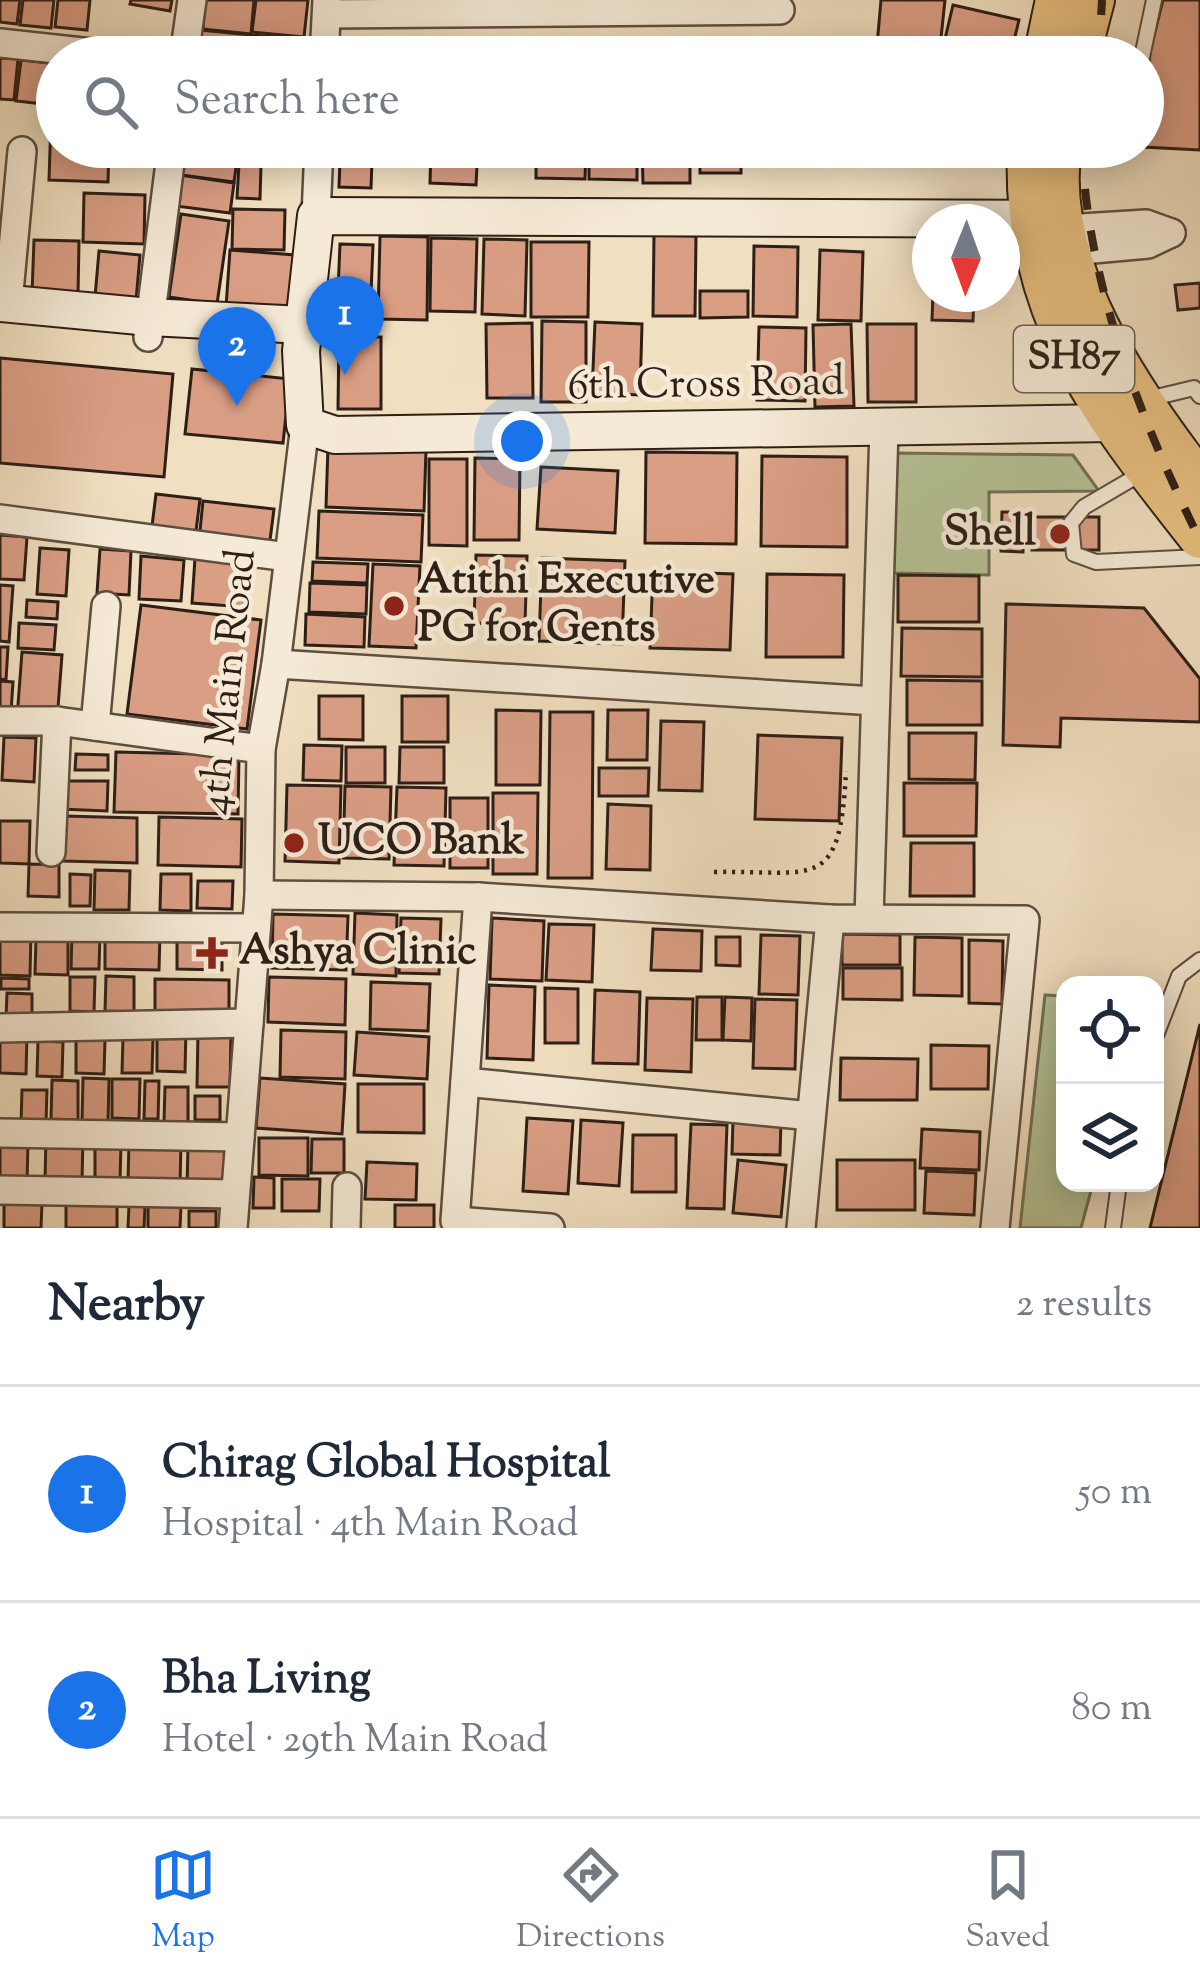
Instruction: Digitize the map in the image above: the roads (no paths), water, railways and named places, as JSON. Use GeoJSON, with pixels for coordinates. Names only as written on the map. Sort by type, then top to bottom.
{"type":"FeatureCollection","features":[{"type":"Feature","properties":{"kind":"main road"},"geometry":{"type":"LineString","coordinates":[[1050,36],[1058,0]]}},
{"type":"Feature","properties":{"kind":"main road"},"geometry":{"type":"LineString","coordinates":[[1084,36],[1094,0]]}},
{"type":"Feature","properties":{"kind":"main road","name":"SH87"},"geometry":{"type":"LineString","coordinates":[[1036,168],[1057,230]]}},
{"type":"Feature","properties":{"kind":"main road","name":"SH87"},"geometry":{"type":"LineString","coordinates":[[1058,168],[1057,230],[1044,280],[1065,344],[1125,412],[1200,483]]}},
{"type":"Feature","properties":{"kind":"main road"},"geometry":{"type":"LineString","coordinates":[[316,216],[1057,230]]}},
{"type":"Feature","properties":{"kind":"main road","name":"4th Main Road"},"geometry":{"type":"LineString","coordinates":[[305,425],[303,338],[316,216]]}},
{"type":"Feature","properties":{"kind":"main road"},"geometry":{"type":"LineString","coordinates":[[3,310],[303,338]]}},
{"type":"Feature","properties":{"kind":"main road","name":"SH87"},"geometry":{"type":"LineString","coordinates":[[1125,412],[1148,470],[1200,537]]}},
{"type":"Feature","properties":{"kind":"main road","name":"6th Cross Road"},"geometry":{"type":"LineString","coordinates":[[305,425],[335,435],[884,429],[1125,412]]}},
{"type":"Feature","properties":{"kind":"street"},"geometry":{"type":"LineString","coordinates":[[187,36],[192,0]]}},
{"type":"Feature","properties":{"kind":"street"},"geometry":{"type":"LineString","coordinates":[[327,7],[780,10]]}},
{"type":"Feature","properties":{"kind":"street"},"geometry":{"type":"LineString","coordinates":[[0,44],[36,48]]}},
{"type":"Feature","properties":{"kind":"street"},"geometry":{"type":"LineString","coordinates":[[3,310],[22,151]]}},
{"type":"Feature","properties":{"kind":"street"},"geometry":{"type":"LineString","coordinates":[[149,327],[169,168]]}},
{"type":"Feature","properties":{"kind":"street","name":"4th Main Road"},"geometry":{"type":"LineString","coordinates":[[316,216],[319,168]]}},
{"type":"Feature","properties":{"kind":"street","name":"4th Main Road"},"geometry":{"type":"LineString","coordinates":[[233,1228],[259,895],[261,749],[305,425]]}},
{"type":"Feature","properties":{"kind":"street"},"geometry":{"type":"LineString","coordinates":[[869,918],[884,429]]}},
{"type":"Feature","properties":{"kind":"street"},"geometry":{"type":"LineString","coordinates":[[0,519],[288,557]]}},
{"type":"Feature","properties":{"kind":"street"},"geometry":{"type":"LineString","coordinates":[[95,726],[106,606]]}},
{"type":"Feature","properties":{"kind":"street"},"geometry":{"type":"LineString","coordinates":[[276,664],[874,701]]}},
{"type":"Feature","properties":{"kind":"street"},"geometry":{"type":"LineString","coordinates":[[0,721],[57,721],[261,749]]}},
{"type":"Feature","properties":{"kind":"street"},"geometry":{"type":"LineString","coordinates":[[51,852],[57,721]]}},
{"type":"Feature","properties":{"kind":"street"},"geometry":{"type":"LineString","coordinates":[[259,895],[478,896],[830,919],[1025,920],[995,1228]]}},
{"type":"Feature","properties":{"kind":"street"},"geometry":{"type":"LineString","coordinates":[[478,896],[455,1221],[550,1228]]}},
{"type":"Feature","properties":{"kind":"street"},"geometry":{"type":"LineString","coordinates":[[801,1228],[830,919]]}},
{"type":"Feature","properties":{"kind":"street"},"geometry":{"type":"LineString","coordinates":[[0,927],[256,928]]}},
{"type":"Feature","properties":{"kind":"street"},"geometry":{"type":"LineString","coordinates":[[0,1028],[249,1023]]}},
{"type":"Feature","properties":{"kind":"street"},"geometry":{"type":"LineString","coordinates":[[465,1082],[812,1116]]}},
{"type":"Feature","properties":{"kind":"street"},"geometry":{"type":"LineString","coordinates":[[0,1133],[240,1137]]}},
{"type":"Feature","properties":{"kind":"street"},"geometry":{"type":"LineString","coordinates":[[346,1228],[347,1187]]}},
{"type":"Feature","properties":{"kind":"street"},"geometry":{"type":"LineString","coordinates":[[0,1190],[236,1193]]}},
{"type":"Feature","properties":{"kind":"lane"},"geometry":{"type":"LineString","coordinates":[[1146,36],[1154,0]]}},
{"type":"Feature","properties":{"kind":"lane"},"geometry":{"type":"LineString","coordinates":[[1125,412],[1194,388],[1200,396]]}},
{"type":"Feature","properties":{"kind":"lane"},"geometry":{"type":"LineString","coordinates":[[1148,470],[1084,507],[1071,524],[1074,554],[1096,562],[1200,557]]}},
{"type":"Feature","properties":{"kind":"lane"},"geometry":{"type":"LineString","coordinates":[[1164,1015],[1179,976],[1200,960]]}},
{"type":"Feature","properties":{"kind":"lane"},"geometry":{"type":"LineString","coordinates":[[1113,1228],[1118,1192]]}},
{"type":"Feature","properties":{"kind":"railway"},"geometry":{"type":"LineString","coordinates":[[1100,36],[1102,0]]}},
{"type":"Feature","properties":{"kind":"railway"},"geometry":{"type":"LineString","coordinates":[[1084,168],[1094,249],[1120,349],[1157,447],[1200,540]]}},
{"type":"Feature","properties":{"kind":"place","name":"Chirag Global Hospital"},"geometry":{"type":"Point","coordinates":[345,375]}},
{"type":"Feature","properties":{"kind":"place","name":"Bha Living"},"geometry":{"type":"Point","coordinates":[237,406]}},
{"type":"Feature","properties":{"kind":"place","name":"Shell"},"geometry":{"type":"Point","coordinates":[1060,534]}},
{"type":"Feature","properties":{"kind":"place","name":"Atithi Executive PG for Gents"},"geometry":{"type":"Point","coordinates":[394,606]}},
{"type":"Feature","properties":{"kind":"place","name":"UCO Bank"},"geometry":{"type":"Point","coordinates":[294,843]}},
{"type":"Feature","properties":{"kind":"place","name":"Ashya Clinic"},"geometry":{"type":"Point","coordinates":[212,953]}}]}
